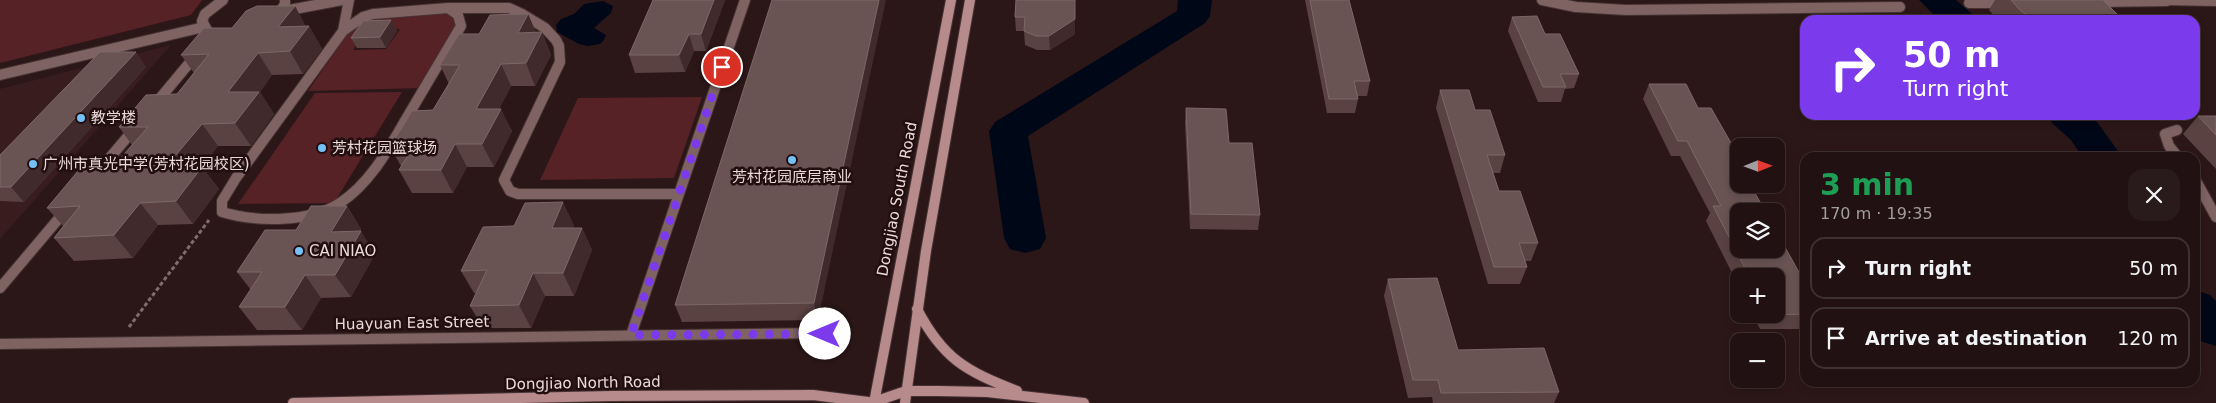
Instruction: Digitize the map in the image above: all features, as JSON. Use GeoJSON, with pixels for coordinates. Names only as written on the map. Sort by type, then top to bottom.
{"type":"FeatureCollection","features":[{"type":"Feature","properties":{"kind":"street"},"geometry":{"type":"LineString","coordinates":[[85,187],[209,40],[202,21],[205,14],[223,0]]}},
{"type":"Feature","properties":{"kind":"street"},"geometry":{"type":"LineString","coordinates":[[268,22],[281,12],[286,4],[285,0]]}},
{"type":"Feature","properties":{"kind":"street"},"geometry":{"type":"LineString","coordinates":[[281,12],[342,0]]}},
{"type":"Feature","properties":{"kind":"street"},"geometry":{"type":"LineString","coordinates":[[343,31],[349,0]]}},
{"type":"Feature","properties":{"kind":"street"},"geometry":{"type":"LineString","coordinates":[[631,335],[746,0]]}},
{"type":"Feature","properties":{"kind":"street","name":"Dongjiao South Road"},"geometry":{"type":"LineString","coordinates":[[875,403],[951,0]]}},
{"type":"Feature","properties":{"kind":"street"},"geometry":{"type":"LineString","coordinates":[[906,397],[932,211],[970,0]]}},
{"type":"Feature","properties":{"kind":"street"},"geometry":{"type":"LineString","coordinates":[[1542,0],[1576,7],[1626,10],[1900,7]]}},
{"type":"Feature","properties":{"kind":"street"},"geometry":{"type":"LineString","coordinates":[[2088,2],[2216,1]]}},
{"type":"Feature","properties":{"kind":"street"},"geometry":{"type":"LineString","coordinates":[[1970,3],[2019,2]]}},
{"type":"Feature","properties":{"kind":"street"},"geometry":{"type":"LineString","coordinates":[[448,8],[456,12],[461,19],[461,26],[377,168],[363,183],[335,207],[296,217],[249,218],[233,216],[222,212],[222,201],[236,178],[343,31],[363,17],[373,14],[448,8],[509,8],[518,10],[536,22],[555,39],[558,45],[560,62],[504,180],[510,191],[518,194],[679,194]]}},
{"type":"Feature","properties":{"kind":"street"},"geometry":{"type":"LineString","coordinates":[[0,75],[204,26]]}},
{"type":"Feature","properties":{"kind":"street"},"geometry":{"type":"LineString","coordinates":[[149,111],[173,103]]}},
{"type":"Feature","properties":{"kind":"street"},"geometry":{"type":"LineString","coordinates":[[2174,152],[2169,146],[2165,134],[2177,130]]}},
{"type":"Feature","properties":{"kind":"street"},"geometry":{"type":"LineString","coordinates":[[2200,188],[2216,217]]}},
{"type":"Feature","properties":{"kind":"street"},"geometry":{"type":"LineString","coordinates":[[0,288],[72,202]]}},
{"type":"Feature","properties":{"kind":"street"},"geometry":{"type":"LineString","coordinates":[[917,310],[932,338],[947,356],[973,374],[1030,396]]}},
{"type":"Feature","properties":{"kind":"street","name":"Huayuan East Street"},"geometry":{"type":"LineString","coordinates":[[0,344],[825,334]]}},
{"type":"Feature","properties":{"kind":"street","name":"Dongjiao North Road"},"geometry":{"type":"LineString","coordinates":[[293,403],[612,396],[803,395],[875,403],[906,397],[987,392],[1084,403]]}},
{"type":"Feature","properties":{"kind":"path"},"geometry":{"type":"LineString","coordinates":[[118,342],[209,220],[222,212]]}},
{"type":"Feature","properties":{"kind":"shaded area"},"geometry":{"type":"Polygon","coordinates":[[[0,0],[202,0],[191,15],[0,63],[0,0]]]}},
{"type":"Feature","properties":{"kind":"shaded area"},"geometry":{"type":"Polygon","coordinates":[[[445,12],[454,19],[456,30],[421,88],[308,91],[350,30],[367,18],[445,12]],[[400,29],[366,30],[353,50],[386,49],[400,29]]]}},
{"type":"Feature","properties":{"kind":"shaded area","name":"广州市真光中学(芳村花园校区)"},"geometry":{"type":"Polygon","coordinates":[[[171,45],[0,239],[0,89],[171,45]]]}},
{"type":"Feature","properties":{"kind":"shaded area","name":"芳村花园篮球场"},"geometry":{"type":"Polygon","coordinates":[[[402,92],[334,203],[238,204],[315,93],[402,92]]]}},
{"type":"Feature","properties":{"kind":"shaded area"},"geometry":{"type":"Polygon","coordinates":[[[702,97],[674,178],[540,180],[578,98],[702,97]]]}},
{"type":"Feature","properties":{"kind":"water"},"geometry":{"type":"Polygon","coordinates":[[[603,1],[613,6],[611,13],[594,28],[606,35],[600,44],[588,46],[579,44],[557,32],[556,25],[561,19],[574,14],[584,4],[603,1]]]}},
{"type":"Feature","properties":{"kind":"building"},"geometry":{"type":"Polygon","coordinates":[[[653,0],[714,0],[701,34],[689,34],[679,55],[629,55],[653,0]]]}},
{"type":"Feature","properties":{"kind":"building","name":"芳村花园底层商业"},"geometry":{"type":"Polygon","coordinates":[[[772,0],[879,0],[814,303],[675,305],[772,0]]]}},
{"type":"Feature","properties":{"kind":"building"},"geometry":{"type":"Polygon","coordinates":[[[1016,0],[1075,0],[1075,19],[1049,36],[1036,36],[1024,31],[1025,17],[1015,17],[1016,0]]]}},
{"type":"Feature","properties":{"kind":"building"},"geometry":{"type":"Polygon","coordinates":[[[1310,0],[1349,0],[1370,81],[1354,81],[1358,99],[1329,99],[1310,0]]]}},
{"type":"Feature","properties":{"kind":"building"},"geometry":{"type":"Polygon","coordinates":[[[2011,0],[2103,0],[2118,15],[2026,15],[2011,0]]]}},
{"type":"Feature","properties":{"kind":"building"},"geometry":{"type":"Polygon","coordinates":[[[257,6],[295,6],[278,27],[309,26],[290,51],[258,53],[228,92],[259,92],[235,123],[202,124],[165,168],[202,167],[176,201],[140,203],[114,235],[54,238],[80,206],[47,208],[78,171],[110,170],[148,127],[119,127],[146,95],[177,94],[209,54],[181,55],[204,28],[232,28],[246,11],[257,6]]]}},
{"type":"Feature","properties":{"kind":"building"},"geometry":{"type":"Polygon","coordinates":[[[528,14],[518,33],[542,32],[526,63],[501,64],[476,109],[501,109],[482,144],[455,144],[441,170],[399,170],[413,147],[390,147],[412,111],[433,110],[460,65],[440,65],[459,34],[479,34],[490,15],[528,14]]]}},
{"type":"Feature","properties":{"kind":"building"},"geometry":{"type":"Polygon","coordinates":[[[1537,16],[1545,34],[1560,34],[1579,74],[1560,74],[1566,87],[1543,87],[1512,17],[1537,16]]]}},
{"type":"Feature","properties":{"kind":"building"},"geometry":{"type":"Polygon","coordinates":[[[391,20],[380,37],[351,38],[363,21],[391,20]]]}},
{"type":"Feature","properties":{"kind":"building"},"geometry":{"type":"Polygon","coordinates":[[[100,52],[136,52],[11,187],[0,187],[0,155],[100,52]]]}},
{"type":"Feature","properties":{"kind":"building"},"geometry":{"type":"Polygon","coordinates":[[[1649,84],[1686,84],[1698,108],[1711,108],[1730,141],[1730,193],[1755,193],[1761,203],[1730,203],[1730,239],[1713,206],[1721,206],[1687,141],[1678,141],[1649,84]]]}},
{"type":"Feature","properties":{"kind":"building"},"geometry":{"type":"Polygon","coordinates":[[[1440,90],[1469,90],[1475,110],[1490,110],[1505,155],[1487,155],[1499,191],[1520,191],[1538,243],[1519,243],[1527,267],[1494,267],[1440,90]]]}},
{"type":"Feature","properties":{"kind":"building"},"geometry":{"type":"Polygon","coordinates":[[[1186,108],[1226,109],[1229,143],[1252,143],[1260,215],[1191,214],[1186,108]]]}},
{"type":"Feature","properties":{"kind":"building"},"geometry":{"type":"Polygon","coordinates":[[[2200,116],[2216,116],[2216,135],[2200,118],[2200,116]]]}},
{"type":"Feature","properties":{"kind":"building"},"geometry":{"type":"Polygon","coordinates":[[[563,202],[552,228],[582,228],[563,273],[533,273],[519,305],[470,306],[487,270],[461,271],[483,227],[514,226],[525,203],[563,202]]]}},
{"type":"Feature","properties":{"kind":"building"},"geometry":{"type":"Polygon","coordinates":[[[311,206],[347,206],[331,232],[361,231],[335,275],[305,275],[285,307],[239,307],[262,272],[237,272],[265,230],[296,230],[311,206]]]}},
{"type":"Feature","properties":{"kind":"building"},"geometry":{"type":"Polygon","coordinates":[[[1785,247],[1800,274],[1800,314],[1785,315],[1785,268],[1745,268],[1740,258],[1785,258],[1785,247]]]}},
{"type":"Feature","properties":{"kind":"building"},"geometry":{"type":"Polygon","coordinates":[[[1437,278],[1458,350],[1544,348],[1559,392],[1441,393],[1438,380],[1413,380],[1388,279],[1437,278]]]}},
{"type":"Feature","properties":{"kind":"waterway"},"geometry":{"type":"LineString","coordinates":[[1025,238],[1008,131],[1193,16],[1195,0]]}},
{"type":"Feature","properties":{"kind":"waterway"},"geometry":{"type":"LineString","coordinates":[[1936,0],[1953,15]]}},
{"type":"Feature","properties":{"kind":"waterway"},"geometry":{"type":"LineString","coordinates":[[2072,120],[2084,131],[2100,152]]}},
{"type":"Feature","properties":{"kind":"waterway"},"geometry":{"type":"LineString","coordinates":[[2200,312],[2216,329]]}},
{"type":"Feature","properties":{"kind":"place","name":"教学楼"},"geometry":{"type":"Point","coordinates":[81,118]}},
{"type":"Feature","properties":{"kind":"place","name":"芳村花园篮球场"},"geometry":{"type":"Point","coordinates":[322,148]}},
{"type":"Feature","properties":{"kind":"place","name":"芳村花园底层商业"},"geometry":{"type":"Point","coordinates":[792,160]}},
{"type":"Feature","properties":{"kind":"place","name":"广州市真光中学(芳村花园校区)"},"geometry":{"type":"Point","coordinates":[33,164]}},
{"type":"Feature","properties":{"kind":"place","name":"CAI NIAO"},"geometry":{"type":"Point","coordinates":[299,251]}},
{"type":"Feature","properties":{"kind":"route"},"geometry":{"type":"LineString","coordinates":[[722,67],[631,335],[825,334]]}}]}
